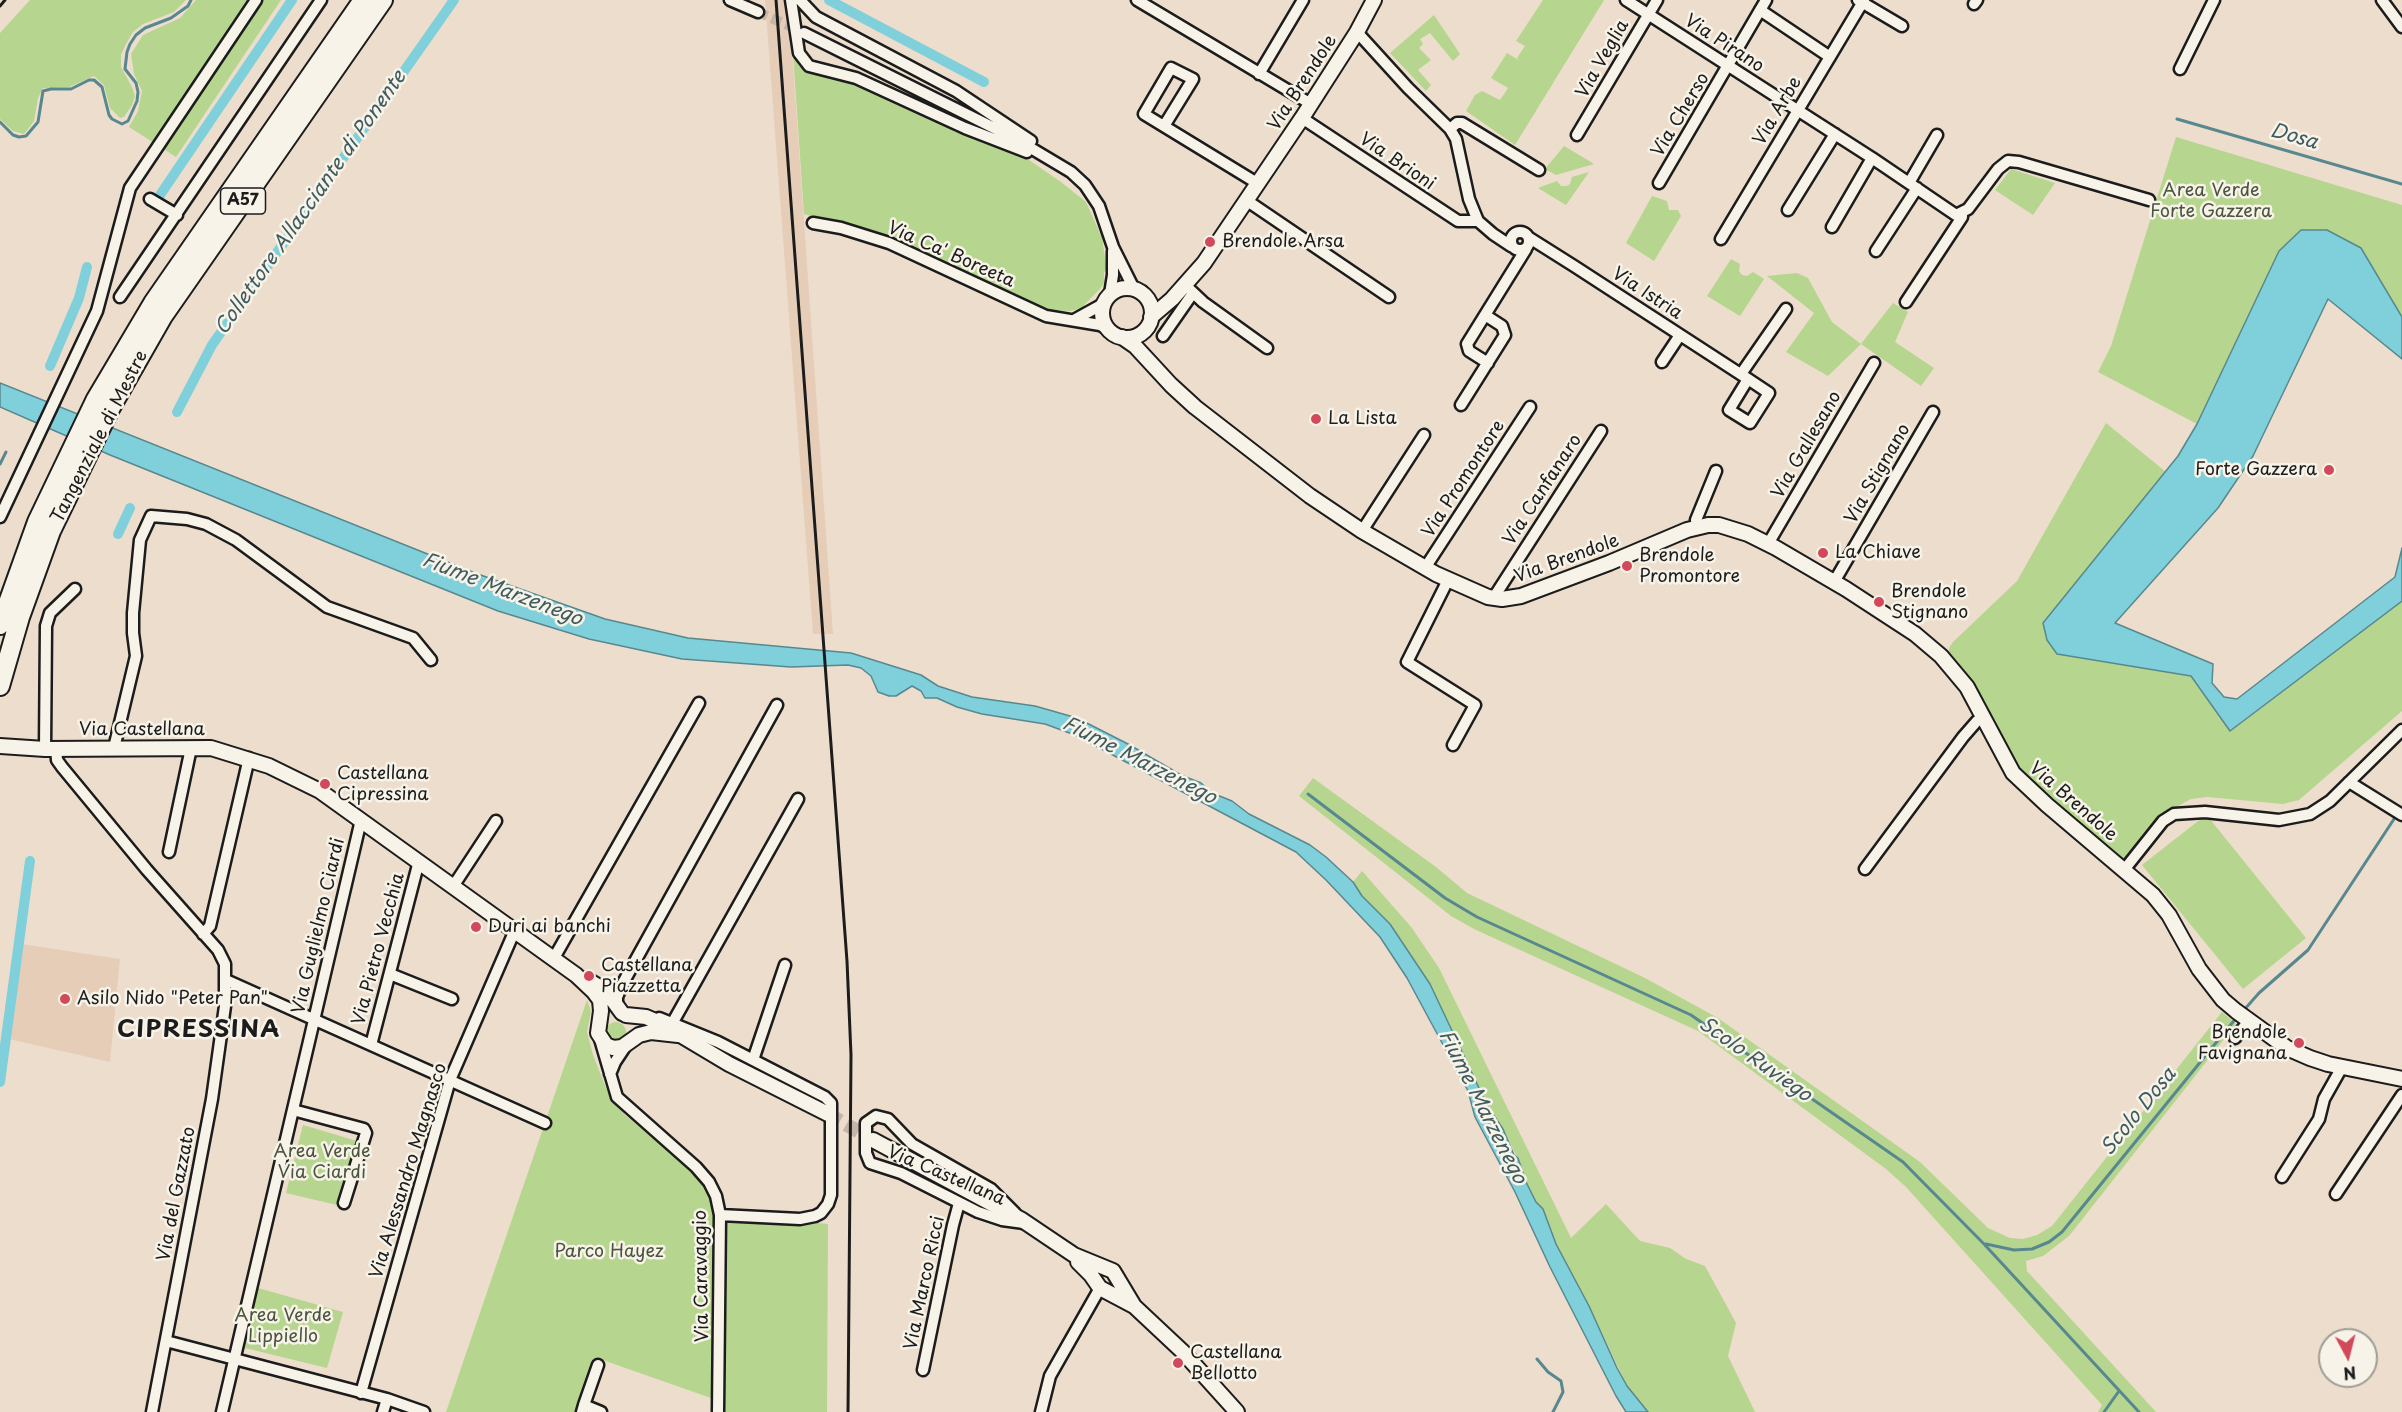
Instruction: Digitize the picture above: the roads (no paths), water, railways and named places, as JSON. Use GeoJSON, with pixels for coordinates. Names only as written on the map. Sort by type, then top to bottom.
{"type":"FeatureCollection","features":[{"type":"Feature","properties":{"kind":"highway","name":"Tangenziale di Mestre"},"geometry":{"type":"LineString","coordinates":[[0,625],[32,559],[51,531],[74,462],[153,303],[363,0]]}},
{"type":"Feature","properties":{"kind":"highway","name":"Tangenziale di Mestre"},"geometry":{"type":"LineString","coordinates":[[103,403],[383,0]]}},
{"type":"Feature","properties":{"kind":"highway","name":"Tangenziale di Mestre"},"geometry":{"type":"LineString","coordinates":[[0,686],[20,617],[32,559]]}},
{"type":"Feature","properties":{"kind":"street"},"geometry":{"type":"LineString","coordinates":[[0,517],[97,311],[130,188],[255,0]]}},
{"type":"Feature","properties":{"kind":"street"},"geometry":{"type":"LineString","coordinates":[[120,297],[321,0]]}},
{"type":"Feature","properties":{"kind":"street"},"geometry":{"type":"LineString","coordinates":[[730,0],[758,12]]}},
{"type":"Feature","properties":{"kind":"street"},"geometry":{"type":"LineString","coordinates":[[791,0],[799,53],[809,66],[856,78],[965,128],[1054,161]]}},
{"type":"Feature","properties":{"kind":"street"},"geometry":{"type":"LineString","coordinates":[[800,0],[816,17],[972,100],[1028,138],[1054,161]]}},
{"type":"Feature","properties":{"kind":"street"},"geometry":{"type":"LineString","coordinates":[[1137,0],[1311,104]]}},
{"type":"Feature","properties":{"kind":"street"},"geometry":{"type":"LineString","coordinates":[[1259,74],[1303,0]]}},
{"type":"Feature","properties":{"kind":"street","name":"Via Brendole"},"geometry":{"type":"LineString","coordinates":[[1156,369],[1147,344],[1149,323],[1186,289],[1302,118],[1357,32],[1374,0]]}},
{"type":"Feature","properties":{"kind":"street","name":"Via Pirano"},"geometry":{"type":"LineString","coordinates":[[1626,0],[1872,158],[1956,215],[1962,214]]}},
{"type":"Feature","properties":{"kind":"street","name":"Via Veglia"},"geometry":{"type":"LineString","coordinates":[[1577,135],[1657,0]]}},
{"type":"Feature","properties":{"kind":"street"},"geometry":{"type":"LineString","coordinates":[[2180,69],[2214,0]]}},
{"type":"Feature","properties":{"kind":"street"},"geometry":{"type":"LineString","coordinates":[[2382,0],[2402,27]]}},
{"type":"Feature","properties":{"kind":"street"},"geometry":{"type":"LineString","coordinates":[[1862,1],[1902,26]]}},
{"type":"Feature","properties":{"kind":"street","name":"Via Arbe"},"geometry":{"type":"LineString","coordinates":[[1720,239],[1862,1]]}},
{"type":"Feature","properties":{"kind":"street"},"geometry":{"type":"LineString","coordinates":[[1763,5],[1830,57]]}},
{"type":"Feature","properties":{"kind":"street","name":"Via Cherso"},"geometry":{"type":"LineString","coordinates":[[1659,183],[1763,5]]}},
{"type":"Feature","properties":{"kind":"street"},"geometry":{"type":"LineString","coordinates":[[1357,32],[1408,88],[1450,129],[1456,139],[1469,199],[1478,221],[1511,246],[1520,251],[1526,249]]}},
{"type":"Feature","properties":{"kind":"street"},"geometry":{"type":"LineString","coordinates":[[804,33],[1014,138],[1078,178],[1092,194],[1105,219],[1113,247],[1140,292],[1150,302],[1149,323],[1135,336],[1122,337],[1108,329],[1102,312],[1113,274],[1113,247]]}},
{"type":"Feature","properties":{"kind":"street"},"geometry":{"type":"LineString","coordinates":[[1164,126],[1193,79],[1171,68],[1144,114],[1257,183]]}},
{"type":"Feature","properties":{"kind":"street","name":"Via Brioni"},"geometry":{"type":"LineString","coordinates":[[1302,118],[1458,221],[1478,221]]}},
{"type":"Feature","properties":{"kind":"street"},"geometry":{"type":"LineString","coordinates":[[1450,129],[1457,123],[1462,123],[1539,170]]}},
{"type":"Feature","properties":{"kind":"street"},"geometry":{"type":"LineString","coordinates":[[1788,210],[1835,134]]}},
{"type":"Feature","properties":{"kind":"street"},"geometry":{"type":"LineString","coordinates":[[1876,251],[1913,185],[1937,135]]}},
{"type":"Feature","properties":{"kind":"street"},"geometry":{"type":"LineString","coordinates":[[1832,227],[1872,158]]}},
{"type":"Feature","properties":{"kind":"street"},"geometry":{"type":"LineString","coordinates":[[1906,302],[1962,214],[1998,169],[2008,161],[2019,162],[2149,200]]}},
{"type":"Feature","properties":{"kind":"street"},"geometry":{"type":"LineString","coordinates":[[150,199],[177,215]]}},
{"type":"Feature","properties":{"kind":"street"},"geometry":{"type":"LineString","coordinates":[[1246,200],[1389,297]]}},
{"type":"Feature","properties":{"kind":"street","name":"Via Ca' Boreeta"},"geometry":{"type":"LineString","coordinates":[[813,223],[841,228],[889,243],[1046,316],[1100,325],[1108,329]]}},
{"type":"Feature","properties":{"kind":"street"},"geometry":{"type":"LineString","coordinates":[[1488,363],[1469,351],[1467,346],[1526,249],[1529,243],[1528,237],[1521,232],[1515,233],[1511,237],[1511,246]]}},
{"type":"Feature","properties":{"kind":"street","name":"Via Istria"},"geometry":{"type":"LineString","coordinates":[[1528,237],[1744,376],[1786,309]]}},
{"type":"Feature","properties":{"kind":"street"},"geometry":{"type":"LineString","coordinates":[[1074,320],[1125,287],[1162,295],[1186,289]]}},
{"type":"Feature","properties":{"kind":"street"},"geometry":{"type":"LineString","coordinates":[[1163,336],[1186,289]]}},
{"type":"Feature","properties":{"kind":"street"},"geometry":{"type":"LineString","coordinates":[[1186,289],[1267,348]]}},
{"type":"Feature","properties":{"kind":"street"},"geometry":{"type":"LineString","coordinates":[[1461,405],[1506,332],[1502,326],[1485,315]]}},
{"type":"Feature","properties":{"kind":"street"},"geometry":{"type":"LineString","coordinates":[[1662,362],[1680,335]]}},
{"type":"Feature","properties":{"kind":"street","name":"Via Brendole"},"geometry":{"type":"LineString","coordinates":[[1122,337],[1135,346],[1195,407],[1266,463],[1362,531],[1448,580],[1496,599],[1511,598],[1536,591],[1697,527],[1714,525],[1726,527],[1768,544],[1834,582],[1933,648],[1953,668],[1967,687],[2013,773],[2162,906],[2199,969],[2223,1000],[2287,1048],[2342,1068],[2402,1079]]}},
{"type":"Feature","properties":{"kind":"street","name":"Via Gallesano"},"geometry":{"type":"LineString","coordinates":[[1768,544],[1874,363]]}},
{"type":"Feature","properties":{"kind":"street","name":"Via Promontore"},"geometry":{"type":"LineString","coordinates":[[1425,568],[1530,407]]}},
{"type":"Feature","properties":{"kind":"street","name":"Via Stignano"},"geometry":{"type":"LineString","coordinates":[[1834,582],[1933,412]]}},
{"type":"Feature","properties":{"kind":"street","name":"Via Canfanaro"},"geometry":{"type":"LineString","coordinates":[[1496,599],[1498,592],[1601,431]]}},
{"type":"Feature","properties":{"kind":"street"},"geometry":{"type":"LineString","coordinates":[[1362,531],[1424,435]]}},
{"type":"Feature","properties":{"kind":"street"},"geometry":{"type":"LineString","coordinates":[[1697,527],[1696,520],[1716,471]]}},
{"type":"Feature","properties":{"kind":"street"},"geometry":{"type":"LineString","coordinates":[[114,748],[136,656],[133,613],[140,540],[151,516],[187,519],[206,524],[236,540],[327,607],[413,638],[431,660]]}},
{"type":"Feature","properties":{"kind":"street"},"geometry":{"type":"LineString","coordinates":[[1448,580],[1407,662],[1475,705],[1453,745]]}},
{"type":"Feature","properties":{"kind":"street"},"geometry":{"type":"LineString","coordinates":[[51,749],[46,626],[50,613],[75,589]]}},
{"type":"Feature","properties":{"kind":"street"},"geometry":{"type":"LineString","coordinates":[[554,958],[699,703]]}},
{"type":"Feature","properties":{"kind":"street"},"geometry":{"type":"LineString","coordinates":[[610,1074],[615,1062],[629,1042],[633,1027],[622,1012],[616,998],[777,705]]}},
{"type":"Feature","properties":{"kind":"street"},"geometry":{"type":"LineString","coordinates":[[1865,869],[1963,736],[1984,717]]}},
{"type":"Feature","properties":{"kind":"street"},"geometry":{"type":"LineString","coordinates":[[2124,870],[2163,821],[2174,814],[2205,812],[2279,820],[2310,814],[2330,801],[2402,730]]}},
{"type":"Feature","properties":{"kind":"street","name":"Via Castellana"},"geometry":{"type":"LineString","coordinates":[[0,746],[51,749],[211,748],[249,758],[284,772],[320,791],[454,885],[576,975],[600,1000],[599,1030]]}},
{"type":"Feature","properties":{"kind":"street"},"geometry":{"type":"LineString","coordinates":[[169,852],[191,748]]}},
{"type":"Feature","properties":{"kind":"street","name":"Via del Gazzato"},"geometry":{"type":"LineString","coordinates":[[51,749],[62,767],[147,870],[218,950],[225,964],[225,1006],[212,1099],[152,1412]]}},
{"type":"Feature","properties":{"kind":"street"},"geometry":{"type":"LineString","coordinates":[[200,930],[210,926],[249,758]]}},
{"type":"Feature","properties":{"kind":"street"},"geometry":{"type":"LineString","coordinates":[[2349,782],[2398,813]]}},
{"type":"Feature","properties":{"kind":"street"},"geometry":{"type":"LineString","coordinates":[[676,1029],[798,799]]}},
{"type":"Feature","properties":{"kind":"street","name":"Via Guglielmo Ciardi"},"geometry":{"type":"LineString","coordinates":[[222,1412],[361,820]]}},
{"type":"Feature","properties":{"kind":"street"},"geometry":{"type":"LineString","coordinates":[[454,885],[496,821]]}},
{"type":"Feature","properties":{"kind":"street","name":"Via Pietro Vecchia"},"geometry":{"type":"LineString","coordinates":[[371,1045],[419,861]]}},
{"type":"Feature","properties":{"kind":"street","name":"Via Alessandro Magnasco"},"geometry":{"type":"LineString","coordinates":[[361,1393],[450,1080],[515,930]]}},
{"type":"Feature","properties":{"kind":"street"},"geometry":{"type":"LineString","coordinates":[[753,1060],[785,965]]}},
{"type":"Feature","properties":{"kind":"street"},"geometry":{"type":"LineString","coordinates":[[390,974],[452,999]]}},
{"type":"Feature","properties":{"kind":"street","name":"Via Castellana"},"geometry":{"type":"LineString","coordinates":[[576,975],[606,992],[622,1012]]}},
{"type":"Feature","properties":{"kind":"street"},"geometry":{"type":"LineString","coordinates":[[226,980],[545,1123]]}},
{"type":"Feature","properties":{"kind":"street"},"geometry":{"type":"LineString","coordinates":[[595,984],[615,985],[625,980]]}},
{"type":"Feature","properties":{"kind":"street"},"geometry":{"type":"LineString","coordinates":[[720,1215],[808,1218],[821,1213],[831,1195],[831,1103],[825,1097],[753,1060],[676,1029],[646,1017],[622,1012],[609,1013],[599,1030],[603,1042],[609,1047],[618,1048],[651,1032],[676,1029],[828,1114]]}},
{"type":"Feature","properties":{"kind":"street"},"geometry":{"type":"LineString","coordinates":[[2235,1038],[2242,1016]]}},
{"type":"Feature","properties":{"kind":"street","name":"Via Caravaggio"},"geometry":{"type":"LineString","coordinates":[[599,1030],[614,1092],[621,1103],[684,1156],[709,1182],[716,1196],[720,1215],[718,1412]]}},
{"type":"Feature","properties":{"kind":"street"},"geometry":{"type":"LineString","coordinates":[[2282,1177],[2319,1119],[2324,1099],[2342,1068]]}},
{"type":"Feature","properties":{"kind":"street"},"geometry":{"type":"LineString","coordinates":[[2336,1194],[2402,1095]]}},
{"type":"Feature","properties":{"kind":"street"},"geometry":{"type":"LineString","coordinates":[[293,1110],[364,1130],[366,1133],[344,1203]]}},
{"type":"Feature","properties":{"kind":"street","name":"Via Castellana"},"geometry":{"type":"LineString","coordinates":[[876,1116],[888,1119],[917,1148],[991,1189],[1025,1221],[1002,1220],[959,1203],[901,1173],[870,1163],[865,1148],[868,1120],[876,1116]]}},
{"type":"Feature","properties":{"kind":"street","name":"Via Castellana"},"geometry":{"type":"LineString","coordinates":[[873,1140],[1025,1221],[1074,1255],[1112,1273],[1134,1306],[1182,1351],[1237,1412]]}},
{"type":"Feature","properties":{"kind":"street","name":"Via Marco Ricci"},"geometry":{"type":"LineString","coordinates":[[923,1370],[959,1203]]}},
{"type":"Feature","properties":{"kind":"street","name":"Via Castellana"},"geometry":{"type":"LineString","coordinates":[[1074,1255],[1101,1287],[1134,1306]]}},
{"type":"Feature","properties":{"kind":"street"},"geometry":{"type":"LineString","coordinates":[[1041,1412],[1050,1376],[1101,1287],[1098,1273],[1112,1273]]}},
{"type":"Feature","properties":{"kind":"street"},"geometry":{"type":"LineString","coordinates":[[166,1341],[387,1399],[424,1412]]}},
{"type":"Feature","properties":{"kind":"street"},"geometry":{"type":"LineString","coordinates":[[598,1365],[583,1408],[601,1412]]}},
{"type":"Feature","properties":{"kind":"street"},"geometry":{"type":"LineString","coordinates":[[383,1412],[387,1399]]}},
{"type":"Feature","properties":{"kind":"water"},"geometry":{"type":"Polygon","coordinates":[[[2301,230],[2327,230],[2361,248],[2402,317],[2402,359],[2328,299],[2253,456],[2218,508],[2115,623],[2213,664],[2212,683],[2224,697],[2237,699],[2395,577],[2402,548],[2402,601],[2230,731],[2191,676],[2057,654],[2047,640],[2043,623],[2178,456],[2197,424],[2279,251],[2301,230]]]}},
{"type":"Feature","properties":{"kind":"water","name":"Fiume Marzenego"},"geometry":{"type":"Polygon","coordinates":[[[0,383],[475,573],[605,619],[688,638],[851,653],[921,675],[938,686],[972,697],[1035,706],[1077,718],[1181,775],[1201,783],[1212,793],[1232,801],[1249,814],[1310,845],[1353,882],[1362,896],[1390,924],[1430,984],[1488,1107],[1503,1129],[1514,1155],[1518,1158],[1536,1202],[1543,1209],[1556,1244],[1589,1306],[1617,1368],[1627,1386],[1648,1412],[1626,1412],[1616,1396],[1550,1267],[1515,1192],[1475,1117],[1468,1091],[1407,978],[1380,937],[1296,852],[1075,735],[1045,724],[982,714],[937,698],[925,698],[921,691],[912,686],[896,696],[889,696],[878,692],[871,676],[861,668],[848,665],[791,667],[682,659],[589,639],[498,611],[110,455],[0,407],[0,383]]]}},
{"type":"Feature","properties":{"kind":"waterway"},"geometry":{"type":"LineString","coordinates":[[0,122],[13,135],[26,136],[38,122],[43,91],[71,89],[89,80],[94,80],[102,87],[112,119],[122,124],[128,121],[137,101],[138,92],[136,83],[125,69],[130,44],[145,28],[171,18],[188,6],[191,0]]}},
{"type":"Feature","properties":{"kind":"waterway"},"geometry":{"type":"LineString","coordinates":[[158,198],[292,0]]}},
{"type":"Feature","properties":{"kind":"waterway","name":"Collettore Allacciante di Ponente"},"geometry":{"type":"LineString","coordinates":[[177,412],[212,345],[454,0]]}},
{"type":"Feature","properties":{"kind":"waterway","name":"Scolo Ruviego"},"geometry":{"type":"LineString","coordinates":[[829,0],[984,82]]}},
{"type":"Feature","properties":{"kind":"waterway","name":"Dosa"},"geometry":{"type":"LineString","coordinates":[[2177,119],[2402,184]]}},
{"type":"Feature","properties":{"kind":"waterway"},"geometry":{"type":"LineString","coordinates":[[50,366],[79,298],[87,267]]}},
{"type":"Feature","properties":{"kind":"waterway"},"geometry":{"type":"LineString","coordinates":[[0,464],[6,452]]}},
{"type":"Feature","properties":{"kind":"waterway","name":"Collettore Allacciante di Ponente"},"geometry":{"type":"LineString","coordinates":[[118,534],[130,508]]}},
{"type":"Feature","properties":{"kind":"waterway","name":"Scolo Ruviego"},"geometry":{"type":"LineString","coordinates":[[1308,794],[1445,898],[1477,917],[1691,1015],[1903,1162],[1984,1244],[2139,1412]]}},
{"type":"Feature","properties":{"kind":"waterway","name":"Scolo Dosa"},"geometry":{"type":"LineString","coordinates":[[2244,1010],[2259,993],[2308,950],[2396,816]]}},
{"type":"Feature","properties":{"kind":"waterway"},"geometry":{"type":"LineString","coordinates":[[0,1082],[30,861]]}},
{"type":"Feature","properties":{"kind":"waterway","name":"Scolo Dosa"},"geometry":{"type":"LineString","coordinates":[[1986,1244],[2014,1250],[2032,1249],[2049,1242],[2062,1232],[2237,1017]]}},
{"type":"Feature","properties":{"kind":"waterway"},"geometry":{"type":"LineString","coordinates":[[1537,1359],[1548,1372],[1561,1381],[1563,1392],[1553,1412]]}},
{"type":"Feature","properties":{"kind":"waterway"},"geometry":{"type":"LineString","coordinates":[[2104,1412],[2119,1391]]}},
{"type":"Feature","properties":{"kind":"tunnel"},"geometry":{"type":"LineString","coordinates":[[758,12],[801,31]]}},
{"type":"Feature","properties":{"kind":"tunnel"},"geometry":{"type":"LineString","coordinates":[[828,1114],[873,1140]]}},
{"type":"Feature","properties":{"kind":"railway"},"geometry":{"type":"LineString","coordinates":[[0,6],[5,0]]}},
{"type":"Feature","properties":{"kind":"railway"},"geometry":{"type":"LineString","coordinates":[[776,0],[847,961],[851,1055],[848,1412]]}},
{"type":"Feature","properties":{"kind":"place","name":"Brendole Arsa"},"geometry":{"type":"Point","coordinates":[1210,242]}},
{"type":"Feature","properties":{"kind":"place","name":"La Lista"},"geometry":{"type":"Point","coordinates":[1316,419]}},
{"type":"Feature","properties":{"kind":"place","name":"Forte Gazzera"},"geometry":{"type":"Point","coordinates":[2329,470]}},
{"type":"Feature","properties":{"kind":"place","name":"La Chiave"},"geometry":{"type":"Point","coordinates":[1823,553]}},
{"type":"Feature","properties":{"kind":"place","name":"Brendole Promontore"},"geometry":{"type":"Point","coordinates":[1627,566]}},
{"type":"Feature","properties":{"kind":"place","name":"Brendole Stignano"},"geometry":{"type":"Point","coordinates":[1879,602]}},
{"type":"Feature","properties":{"kind":"place","name":"Castellana Cipressina"},"geometry":{"type":"Point","coordinates":[325,784]}},
{"type":"Feature","properties":{"kind":"place","name":"Duri ai banchi"},"geometry":{"type":"Point","coordinates":[476,927]}},
{"type":"Feature","properties":{"kind":"place","name":"Castellana Piazzetta"},"geometry":{"type":"Point","coordinates":[589,976]}},
{"type":"Feature","properties":{"kind":"place","name":"Asilo Nido \"Peter Pan\""},"geometry":{"type":"Point","coordinates":[65,999]}},
{"type":"Feature","properties":{"kind":"place","name":"Brendole Favignana"},"geometry":{"type":"Point","coordinates":[2299,1043]}},
{"type":"Feature","properties":{"kind":"place","name":"Castellana Bellotto"},"geometry":{"type":"Point","coordinates":[1178,1363]}},
{"type":"Feature","properties":{"kind":"district","name":"CIPRESSINA"},"geometry":{"type":"Point","coordinates":[199,1030]}},
{"type":"Feature","properties":{"kind":"park label","name":"Area Verde Forte Gazzera"},"geometry":{"type":"Point","coordinates":[2211,201]}},
{"type":"Feature","properties":{"kind":"park label","name":"Area Verde Via Ciardi"},"geometry":{"type":"Point","coordinates":[322,1162]}},
{"type":"Feature","properties":{"kind":"park label","name":"Parco Hayez"},"geometry":{"type":"Point","coordinates":[609,1252]}},
{"type":"Feature","properties":{"kind":"park label","name":"Area Verde Lippiello"},"geometry":{"type":"Point","coordinates":[283,1326]}}]}
